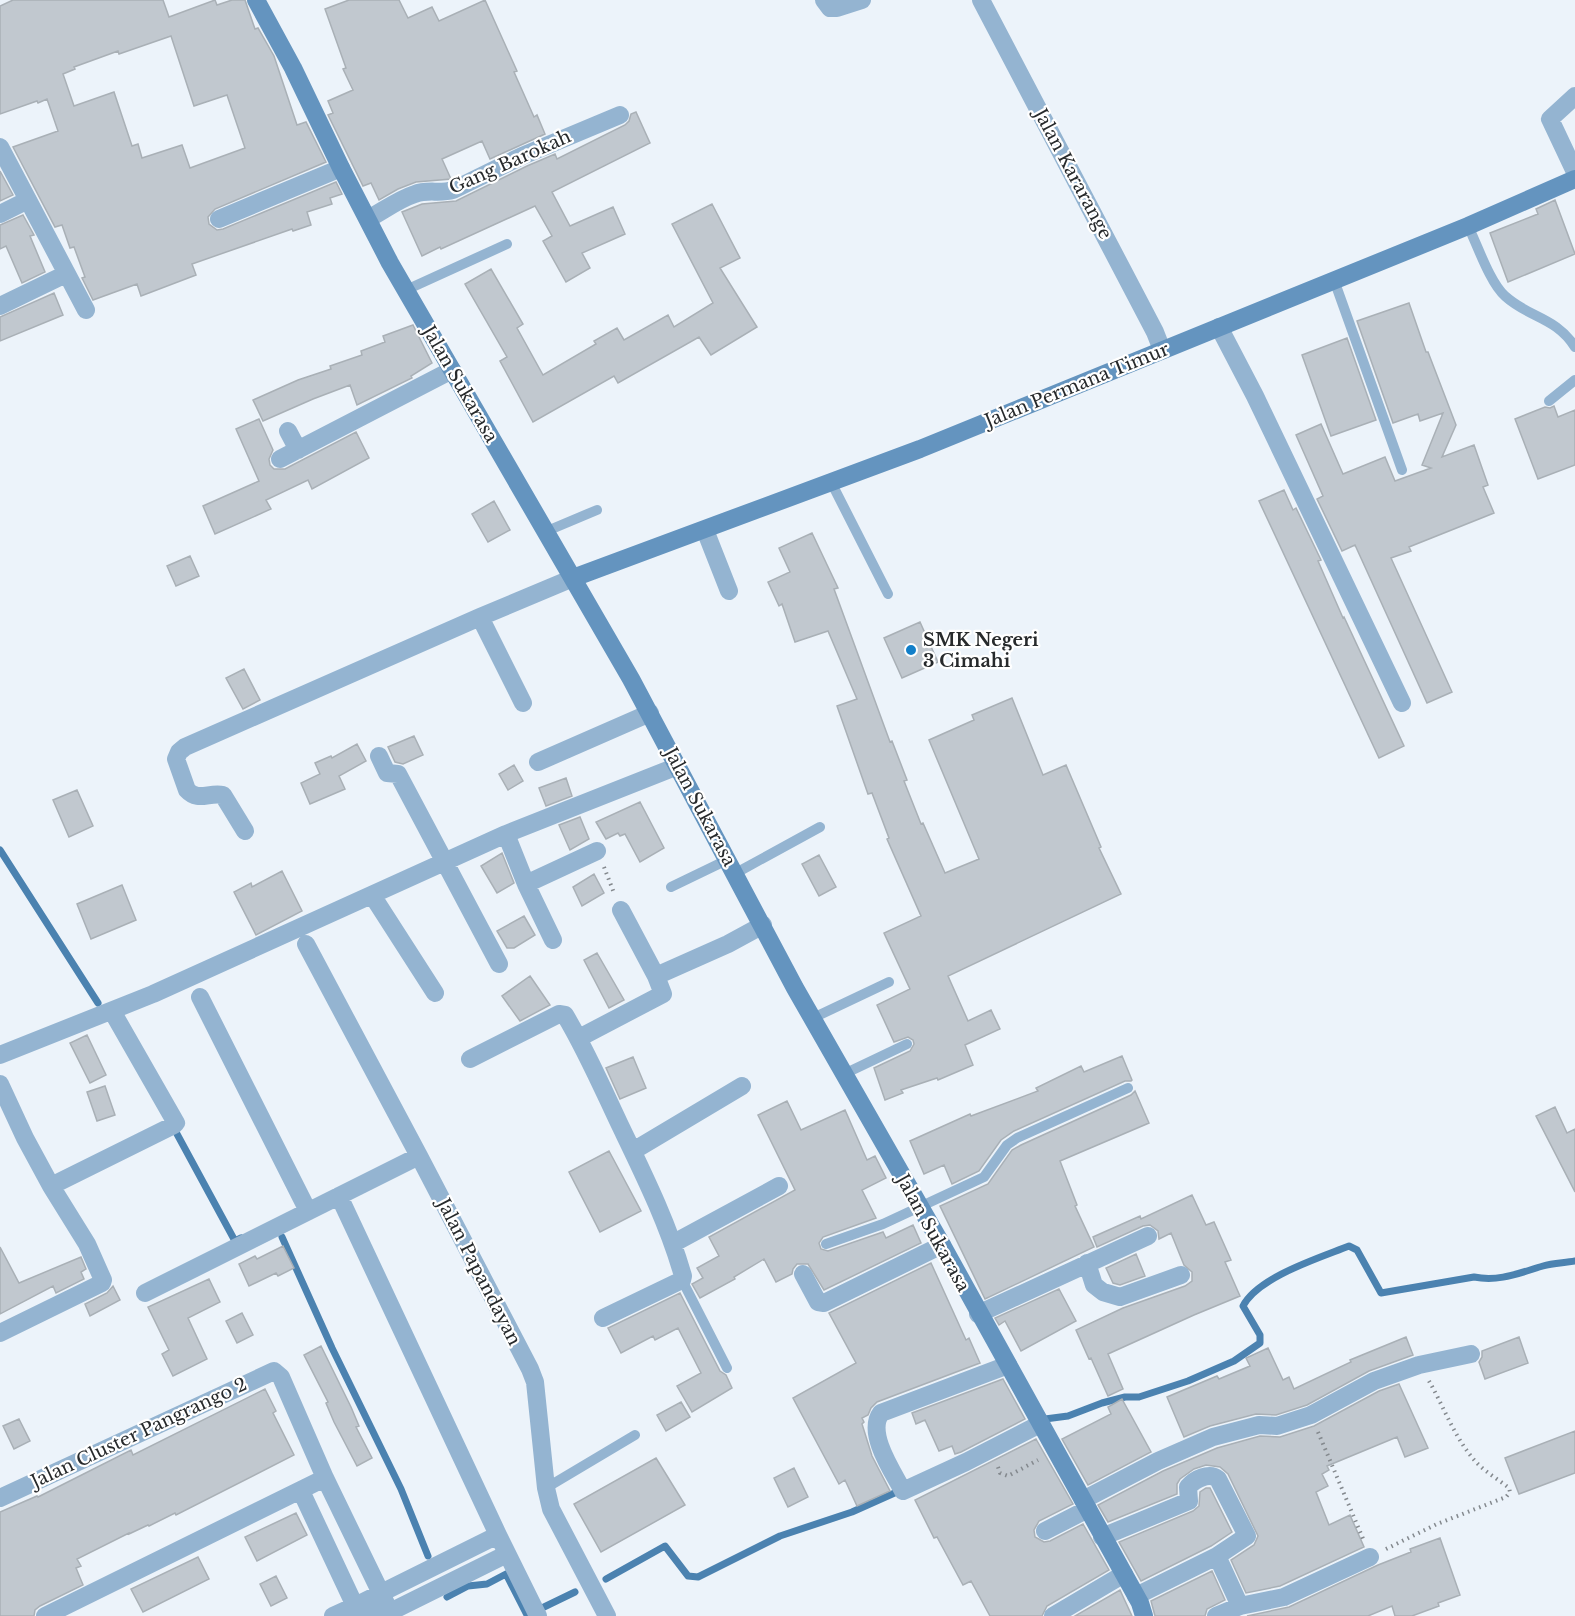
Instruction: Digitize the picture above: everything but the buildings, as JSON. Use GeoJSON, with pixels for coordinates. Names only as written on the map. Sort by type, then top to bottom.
{"type":"FeatureCollection","features":[{"type":"Feature","properties":{"kind":"street","name":"Jalan Sukarasa"},"geometry":{"type":"LineString","coordinates":[[256,0],[406,290],[650,713],[813,1018],[942,1245],[978,1314],[1124,1574],[1144,1615]]}},
{"type":"Feature","properties":{"kind":"street"},"geometry":{"type":"LineString","coordinates":[[824,0],[830,8],[837,9],[862,0]]}},
{"type":"Feature","properties":{"kind":"street","name":"Jalan Kararange"},"geometry":{"type":"LineString","coordinates":[[981,0],[1155,332],[1162,350]]}},
{"type":"Feature","properties":{"kind":"street"},"geometry":{"type":"LineString","coordinates":[[1575,96],[1550,119],[1575,172]]}},
{"type":"Feature","properties":{"kind":"street","name":"Gang Barokah"},"geometry":{"type":"LineString","coordinates":[[368,219],[414,194],[453,190],[522,156],[620,115]]}},
{"type":"Feature","properties":{"kind":"street"},"geometry":{"type":"LineString","coordinates":[[0,147],[86,310]]}},
{"type":"Feature","properties":{"kind":"street"},"geometry":{"type":"LineString","coordinates":[[219,219],[341,168]]}},
{"type":"Feature","properties":{"kind":"street","name":"Jalan Permana Timur"},"geometry":{"type":"LineString","coordinates":[[573,578],[920,449],[1468,226],[1575,178]]}},
{"type":"Feature","properties":{"kind":"street"},"geometry":{"type":"LineString","coordinates":[[0,214],[28,200]]}},
{"type":"Feature","properties":{"kind":"street"},"geometry":{"type":"LineString","coordinates":[[0,306],[66,274]]}},
{"type":"Feature","properties":{"kind":"street"},"geometry":{"type":"LineString","coordinates":[[1219,327],[1255,396],[1402,703]]}},
{"type":"Feature","properties":{"kind":"street"},"geometry":{"type":"LineString","coordinates":[[280,459],[452,369]]}},
{"type":"Feature","properties":{"kind":"street"},"geometry":{"type":"LineString","coordinates":[[288,430],[298,450]]}},
{"type":"Feature","properties":{"kind":"street"},"geometry":{"type":"LineString","coordinates":[[705,530],[729,591]]}},
{"type":"Feature","properties":{"kind":"street"},"geometry":{"type":"LineString","coordinates":[[245,831],[223,795],[194,796],[187,789],[176,759],[185,747],[573,578]]}},
{"type":"Feature","properties":{"kind":"street"},"geometry":{"type":"LineString","coordinates":[[480,617],[523,703]]}},
{"type":"Feature","properties":{"kind":"street"},"geometry":{"type":"LineString","coordinates":[[538,762],[650,713]]}},
{"type":"Feature","properties":{"kind":"street"},"geometry":{"type":"LineString","coordinates":[[380,756],[387,772],[398,774],[499,964]]}},
{"type":"Feature","properties":{"kind":"street"},"geometry":{"type":"LineString","coordinates":[[2,1051],[112,1011],[298,930],[443,861],[678,766]]}},
{"type":"Feature","properties":{"kind":"street"},"geometry":{"type":"LineString","coordinates":[[506,834],[526,884],[553,940]]}},
{"type":"Feature","properties":{"kind":"street"},"geometry":{"type":"LineString","coordinates":[[526,884],[597,851]]}},
{"type":"Feature","properties":{"kind":"street"},"geometry":{"type":"LineString","coordinates":[[372,895],[435,993]]}},
{"type":"Feature","properties":{"kind":"street"},"geometry":{"type":"LineString","coordinates":[[579,1038],[661,996],[663,992],[621,910]]}},
{"type":"Feature","properties":{"kind":"street"},"geometry":{"type":"LineString","coordinates":[[656,975],[728,944],[763,925]]}},
{"type":"Feature","properties":{"kind":"street","name":"Jalan Papandayan"},"geometry":{"type":"LineString","coordinates":[[306,944],[419,1155],[530,1370],[535,1382],[546,1488],[551,1509],[607,1616]]}},
{"type":"Feature","properties":{"kind":"street"},"geometry":{"type":"LineString","coordinates":[[200,997],[308,1211]]}},
{"type":"Feature","properties":{"kind":"street"},"geometry":{"type":"LineString","coordinates":[[51,1186],[176,1123],[112,1011]]}},
{"type":"Feature","properties":{"kind":"street"},"geometry":{"type":"LineString","coordinates":[[470,1059],[560,1014],[565,1016],[579,1038],[674,1243],[683,1276],[682,1280],[603,1318]]}},
{"type":"Feature","properties":{"kind":"street"},"geometry":{"type":"LineString","coordinates":[[0,1084],[25,1138],[87,1244],[103,1280],[0,1333]]}},
{"type":"Feature","properties":{"kind":"street"},"geometry":{"type":"LineString","coordinates":[[633,1151],[742,1086]]}},
{"type":"Feature","properties":{"kind":"street"},"geometry":{"type":"LineString","coordinates":[[145,1293],[419,1155]]}},
{"type":"Feature","properties":{"kind":"street"},"geometry":{"type":"LineString","coordinates":[[674,1243],[779,1186]]}},
{"type":"Feature","properties":{"kind":"street"},"geometry":{"type":"LineString","coordinates":[[339,1196],[538,1616]]}},
{"type":"Feature","properties":{"kind":"street"},"geometry":{"type":"LineString","coordinates":[[978,1314],[1148,1236]]}},
{"type":"Feature","properties":{"kind":"street"},"geometry":{"type":"LineString","coordinates":[[803,1274],[818,1302],[824,1303],[942,1245]]}},
{"type":"Feature","properties":{"kind":"street"},"geometry":{"type":"LineString","coordinates":[[1087,1263],[1094,1285],[1103,1292],[1120,1297],[1181,1275]]}},
{"type":"Feature","properties":{"kind":"street"},"geometry":{"type":"LineString","coordinates":[[1045,1531],[1085,1504],[1158,1461],[1213,1437],[1259,1425],[1277,1426],[1311,1415],[1374,1381],[1419,1365],[1471,1354]]}},
{"type":"Feature","properties":{"kind":"street"},"geometry":{"type":"LineString","coordinates":[[1008,1365],[881,1413],[875,1424],[879,1445],[903,1491],[1040,1424]]}},
{"type":"Feature","properties":{"kind":"street","name":"Jalan Cluster Pangrango 2"},"geometry":{"type":"LineString","coordinates":[[1,1495],[274,1371],[279,1374],[325,1478]]}},
{"type":"Feature","properties":{"kind":"street"},"geometry":{"type":"LineString","coordinates":[[1102,1537],[1189,1501],[1188,1487],[1191,1484],[1209,1475],[1218,1479],[1246,1536],[1217,1556],[1136,1596]]}},
{"type":"Feature","properties":{"kind":"street"},"geometry":{"type":"LineString","coordinates":[[45,1616],[325,1478],[391,1614]]}},
{"type":"Feature","properties":{"kind":"street"},"geometry":{"type":"LineString","coordinates":[[300,1491],[355,1606]]}},
{"type":"Feature","properties":{"kind":"street"},"geometry":{"type":"LineString","coordinates":[[333,1616],[498,1535]]}},
{"type":"Feature","properties":{"kind":"street"},"geometry":{"type":"LineString","coordinates":[[355,1606],[391,1614],[507,1554]]}},
{"type":"Feature","properties":{"kind":"street"},"geometry":{"type":"LineString","coordinates":[[1217,1556],[1240,1606]]}},
{"type":"Feature","properties":{"kind":"street"},"geometry":{"type":"LineString","coordinates":[[1216,1616],[1240,1606],[1284,1597],[1370,1557]]}},
{"type":"Feature","properties":{"kind":"street"},"geometry":{"type":"LineString","coordinates":[[1053,1616],[1124,1574]]}},
{"type":"Feature","properties":{"kind":"lane"},"geometry":{"type":"LineString","coordinates":[[1468,226],[1502,293],[1514,304],[1559,327],[1575,347]]}},
{"type":"Feature","properties":{"kind":"lane"},"geometry":{"type":"LineString","coordinates":[[406,290],[507,244]]}},
{"type":"Feature","properties":{"kind":"lane"},"geometry":{"type":"LineString","coordinates":[[1334,280],[1402,470]]}},
{"type":"Feature","properties":{"kind":"lane"},"geometry":{"type":"LineString","coordinates":[[1549,401],[1575,381]]}},
{"type":"Feature","properties":{"kind":"lane"},"geometry":{"type":"LineString","coordinates":[[831,482],[888,594]]}},
{"type":"Feature","properties":{"kind":"lane"},"geometry":{"type":"LineString","coordinates":[[547,531],[597,510]]}},
{"type":"Feature","properties":{"kind":"lane"},"geometry":{"type":"LineString","coordinates":[[671,886],[732,866],[820,827]]}},
{"type":"Feature","properties":{"kind":"lane"},"geometry":{"type":"LineString","coordinates":[[813,1018],[889,982]]}},
{"type":"Feature","properties":{"kind":"lane"},"geometry":{"type":"LineString","coordinates":[[844,1074],[908,1044]]}},
{"type":"Feature","properties":{"kind":"lane"},"geometry":{"type":"LineString","coordinates":[[826,1244],[883,1224],[984,1177],[1007,1145],[1017,1138],[1128,1088]]}},
{"type":"Feature","properties":{"kind":"lane"},"geometry":{"type":"LineString","coordinates":[[682,1280],[727,1368]]}},
{"type":"Feature","properties":{"kind":"lane"},"geometry":{"type":"LineString","coordinates":[[546,1488],[635,1435]]}},
{"type":"Feature","properties":{"kind":"path"},"geometry":{"type":"LineString","coordinates":[[1311,1415],[1370,1557],[1437,1524],[1506,1497],[1510,1492],[1509,1488],[1476,1462],[1459,1438],[1444,1406],[1419,1365]]}},
{"type":"Feature","properties":{"kind":"path"},"geometry":{"type":"LineString","coordinates":[[990,1448],[1000,1473],[1008,1476],[1055,1451]]}},
{"type":"Feature","properties":{"kind":"waterway"},"geometry":{"type":"LineString","coordinates":[[0,850],[98,1003]]}},
{"type":"Feature","properties":{"kind":"waterway"},"geometry":{"type":"LineString","coordinates":[[177,1134],[235,1241],[241,1238]]}},
{"type":"Feature","properties":{"kind":"waterway"},"geometry":{"type":"LineString","coordinates":[[282,1237],[332,1348],[401,1489],[428,1556]]}},
{"type":"Feature","properties":{"kind":"waterway"},"geometry":{"type":"LineString","coordinates":[[1045,1419],[1068,1416],[1125,1397],[1139,1397],[1188,1381],[1234,1361],[1260,1343],[1260,1335],[1243,1306],[1251,1296],[1275,1277],[1349,1246],[1357,1250],[1381,1293],[1474,1277],[1500,1278],[1547,1265],[1575,1261]]}},
{"type":"Feature","properties":{"kind":"waterway"},"geometry":{"type":"LineString","coordinates":[[606,1579],[665,1546],[688,1576],[698,1577],[780,1536],[852,1512],[899,1491]]}},
{"type":"Feature","properties":{"kind":"waterway"},"geometry":{"type":"LineString","coordinates":[[447,1597],[468,1586],[487,1584],[506,1574],[527,1615]]}},
{"type":"Feature","properties":{"kind":"waterway"},"geometry":{"type":"LineString","coordinates":[[544,1607],[575,1592]]}},
{"type":"Feature","properties":{"kind":"place","name":"SMK Negeri 3 Cimahi"},"geometry":{"type":"Point","coordinates":[911,650]}}]}
